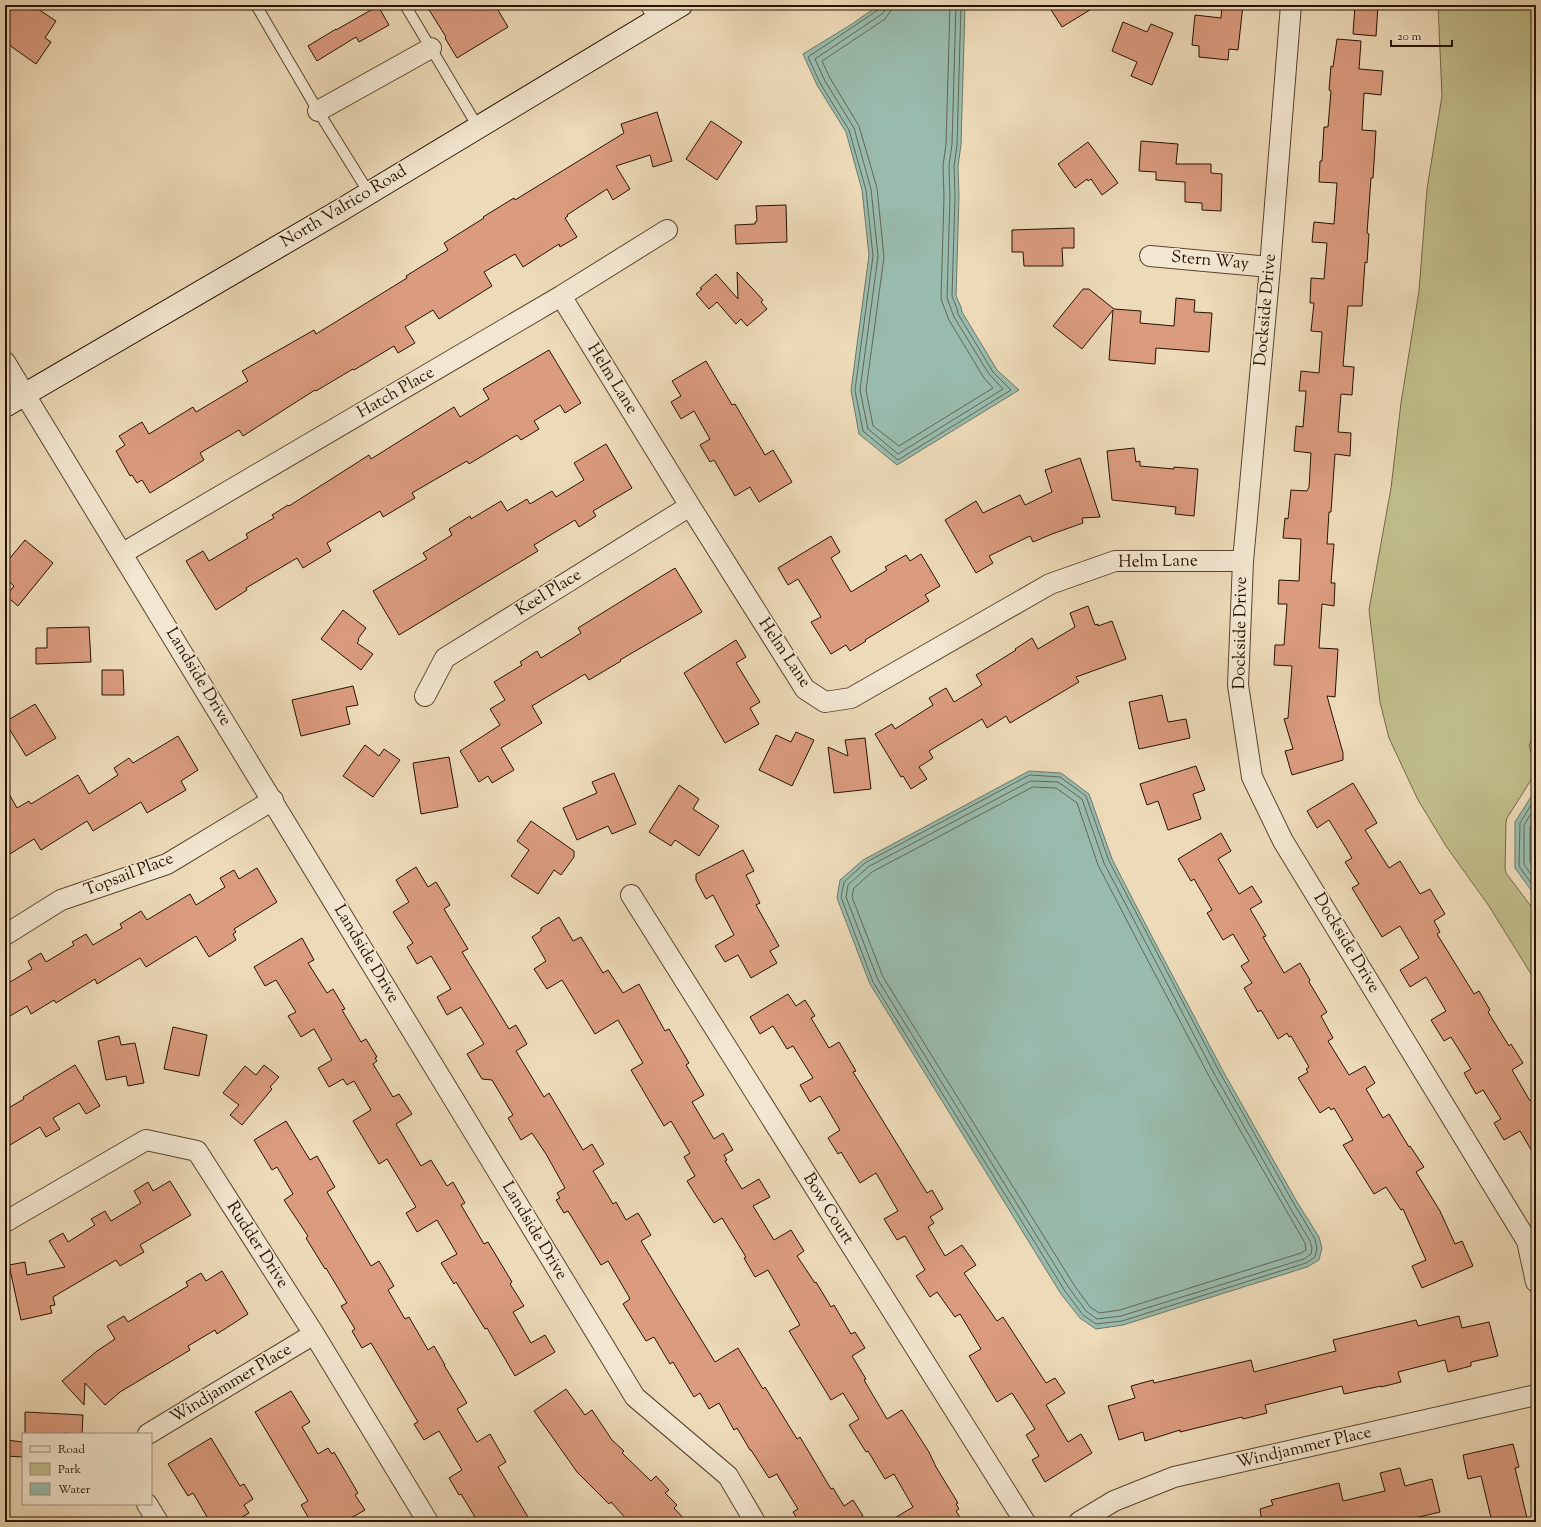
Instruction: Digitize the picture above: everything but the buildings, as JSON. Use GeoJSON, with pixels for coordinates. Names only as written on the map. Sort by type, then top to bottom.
{"type":"FeatureCollection","features":[{"type":"Feature","properties":{"kind":"street","name":"North Valrico Road"},"geometry":{"type":"LineString","coordinates":[[5,406],[369,193],[478,127],[655,12],[681,5]]}},
{"type":"Feature","properties":{"kind":"street","name":"Dockside Drive"},"geometry":{"type":"LineString","coordinates":[[1292,5],[1243,561],[1238,685],[1252,777],[1283,841],[1527,1241],[1536,1282]]}},
{"type":"Feature","properties":{"kind":"street"},"geometry":{"type":"LineString","coordinates":[[318,111],[431,48]]}},
{"type":"Feature","properties":{"kind":"street","name":"Hatch Place"},"geometry":{"type":"LineString","coordinates":[[122,554],[561,296],[667,230]]}},
{"type":"Feature","properties":{"kind":"street","name":"Stern Way"},"geometry":{"type":"LineString","coordinates":[[1150,256],[1270,267]]}},
{"type":"Feature","properties":{"kind":"street","name":"Helm Lane"},"geometry":{"type":"LineString","coordinates":[[561,296],[805,689],[825,702],[851,698],[1050,584],[1116,561],[1243,561]]}},
{"type":"Feature","properties":{"kind":"street","name":"Landside Drive"},"geometry":{"type":"LineString","coordinates":[[5,362],[635,1396],[728,1476],[755,1522]]}},
{"type":"Feature","properties":{"kind":"street","name":"Keel Place"},"geometry":{"type":"LineString","coordinates":[[425,696],[444,658],[690,506]]}},
{"type":"Feature","properties":{"kind":"street","name":"Topsail Place"},"geometry":{"type":"LineString","coordinates":[[5,935],[61,900],[167,864],[273,800]]}},
{"type":"Feature","properties":{"kind":"street","name":"Bow Court"},"geometry":{"type":"LineString","coordinates":[[631,895],[1025,1522]]}},
{"type":"Feature","properties":{"kind":"street","name":"Rudder Drive"},"geometry":{"type":"LineString","coordinates":[[5,1222],[146,1140],[196,1151],[314,1334],[428,1522]]}},
{"type":"Feature","properties":{"kind":"street","name":"Windjammer Place"},"geometry":{"type":"LineString","coordinates":[[150,1433],[314,1334]]}},
{"type":"Feature","properties":{"kind":"street","name":"Windjammer Place"},"geometry":{"type":"LineString","coordinates":[[1079,1522],[1114,1501],[1174,1477],[1536,1395]]}},
{"type":"Feature","properties":{"kind":"street"},"geometry":{"type":"LineString","coordinates":[[148,1505],[158,1522]]}},
{"type":"Feature","properties":{"kind":"lane"},"geometry":{"type":"LineString","coordinates":[[256,5],[318,111],[369,193]]}},
{"type":"Feature","properties":{"kind":"lane"},"geometry":{"type":"LineString","coordinates":[[404,5],[478,127]]}},
{"type":"Feature","properties":{"kind":"green space"},"geometry":{"type":"Polygon","coordinates":[[[1438,5],[1536,5],[1536,727],[1529,746],[1536,767],[1536,772],[1507,818],[1505,868],[1506,873],[1536,913],[1536,982],[1489,906],[1446,846],[1418,800],[1389,738],[1380,702],[1369,610],[1391,488],[1401,403],[1419,291],[1427,189],[1442,96],[1438,5]]]}},
{"type":"Feature","properties":{"kind":"water"},"geometry":{"type":"Polygon","coordinates":[[[879,5],[965,5],[961,145],[958,166],[959,197],[956,296],[962,312],[997,370],[1019,390],[897,465],[859,434],[851,390],[869,255],[862,190],[846,132],[817,85],[803,54],[852,24],[879,5]]]}},
{"type":"Feature","properties":{"kind":"water"},"geometry":{"type":"Polygon","coordinates":[[[1029,771],[1061,773],[1089,794],[1112,859],[1150,933],[1223,1071],[1297,1202],[1319,1237],[1322,1248],[1319,1260],[1307,1267],[1123,1325],[1096,1329],[1080,1318],[1061,1294],[870,984],[837,898],[840,880],[863,860],[1029,771]]]}},
{"type":"Feature","properties":{"kind":"water"},"geometry":{"type":"Polygon","coordinates":[[[1536,789],[1536,897],[1515,868],[1515,822],[1536,789]]]}}]}
